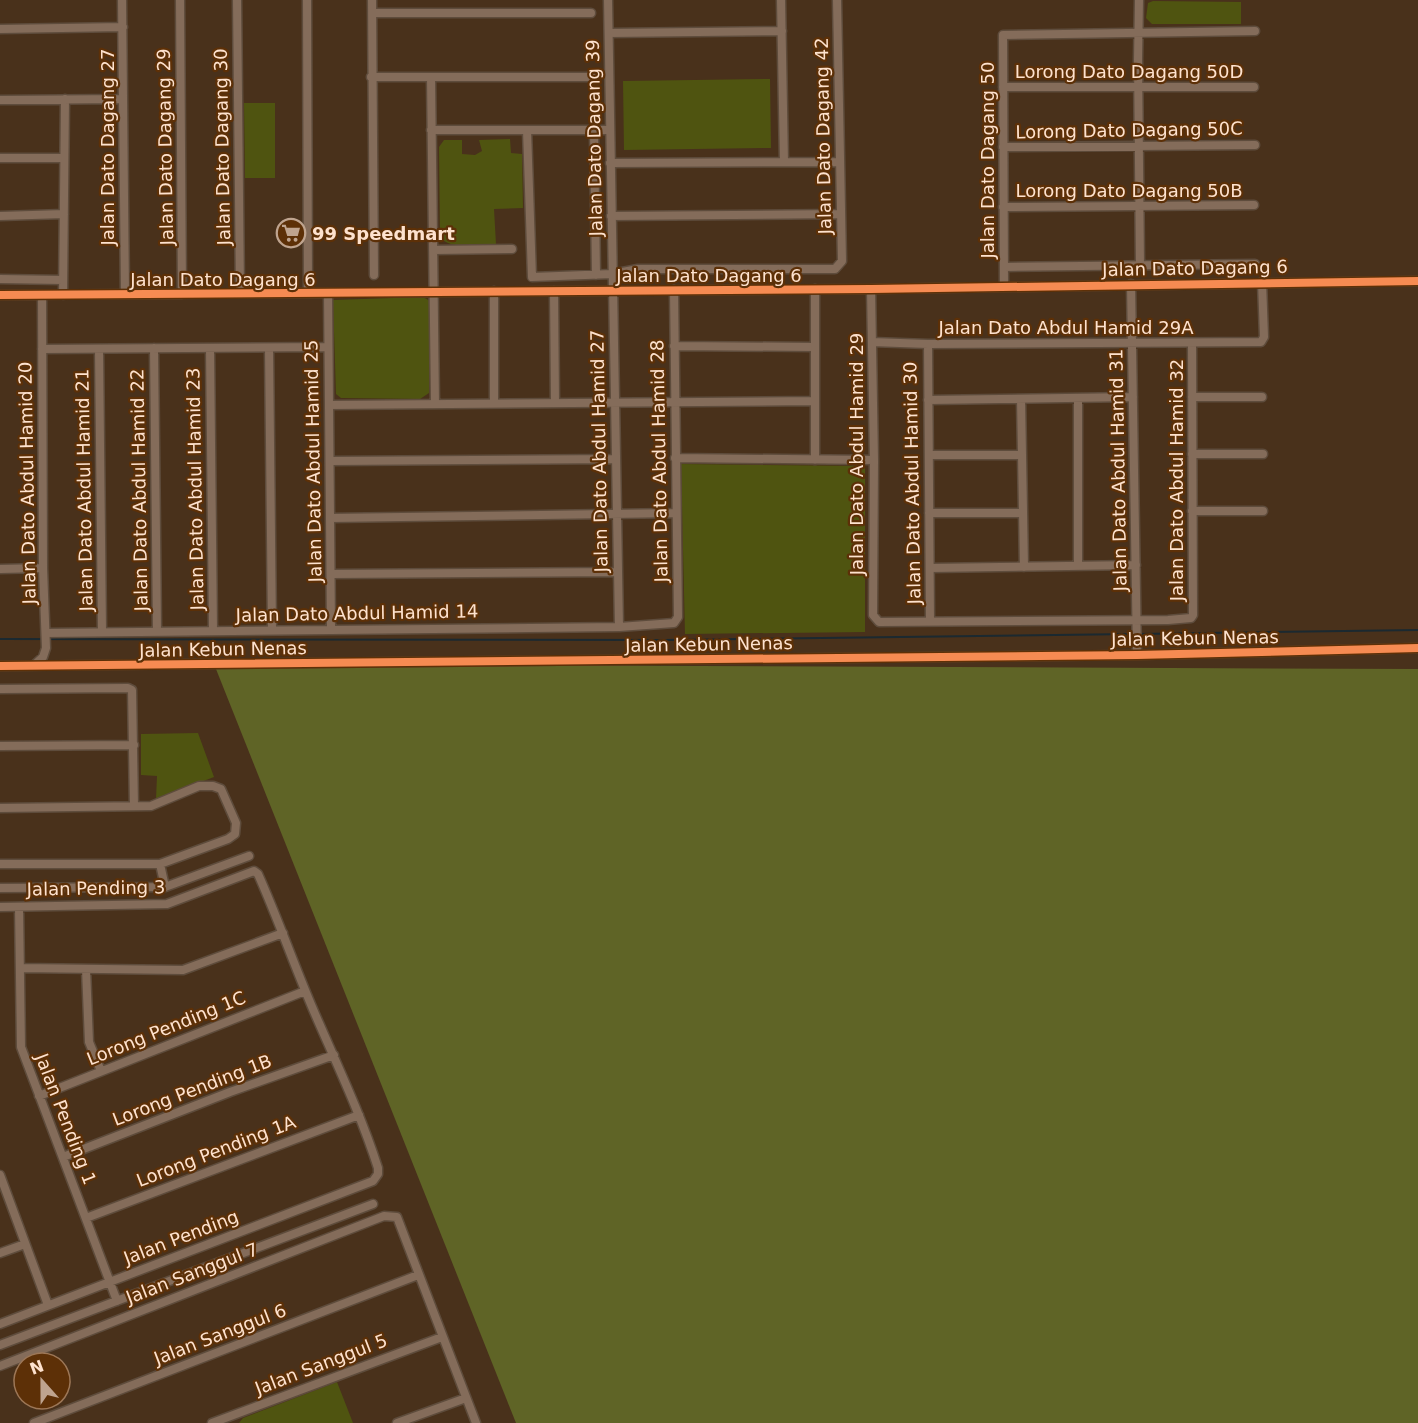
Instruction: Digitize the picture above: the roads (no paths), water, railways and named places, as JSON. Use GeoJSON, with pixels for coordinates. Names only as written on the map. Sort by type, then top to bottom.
{"type":"FeatureCollection","features":[{"type":"Feature","properties":{"kind":"street","name":"Jalan Dato Dagang 27"},"geometry":{"type":"LineString","coordinates":[[122,0],[125,294]]}},
{"type":"Feature","properties":{"kind":"street","name":"Jalan Dato Dagang 29"},"geometry":{"type":"LineString","coordinates":[[180,0],[182,294]]}},
{"type":"Feature","properties":{"kind":"street","name":"Jalan Dato Dagang 30"},"geometry":{"type":"LineString","coordinates":[[237,0],[240,293]]}},
{"type":"Feature","properties":{"kind":"street"},"geometry":{"type":"LineString","coordinates":[[307,0],[308,293]]}},
{"type":"Feature","properties":{"kind":"street"},"geometry":{"type":"LineString","coordinates":[[372,0],[374,275]]}},
{"type":"Feature","properties":{"kind":"street"},"geometry":{"type":"LineString","coordinates":[[781,0],[784,162]]}},
{"type":"Feature","properties":{"kind":"street","name":"Jalan Dato Dagang 42"},"geometry":{"type":"LineString","coordinates":[[612,274],[638,269],[835,268],[842,261],[837,0]]}},
{"type":"Feature","properties":{"kind":"street"},"geometry":{"type":"LineString","coordinates":[[1139,0],[1140,266]]}},
{"type":"Feature","properties":{"kind":"street","name":"Jalan Dato Dagang 39"},"geometry":{"type":"LineString","coordinates":[[608,1],[612,274]]}},
{"type":"Feature","properties":{"kind":"street"},"geometry":{"type":"LineString","coordinates":[[372,13],[591,13]]}},
{"type":"Feature","properties":{"kind":"street"},"geometry":{"type":"LineString","coordinates":[[0,29],[123,27]]}},
{"type":"Feature","properties":{"kind":"street"},"geometry":{"type":"LineString","coordinates":[[609,33],[782,31]]}},
{"type":"Feature","properties":{"kind":"street"},"geometry":{"type":"LineString","coordinates":[[1139,31],[1255,31]]}},
{"type":"Feature","properties":{"kind":"street","name":"Jalan Dato Dagang 50"},"geometry":{"type":"LineString","coordinates":[[1004,285],[1003,35],[1139,31]]}},
{"type":"Feature","properties":{"kind":"street"},"geometry":{"type":"LineString","coordinates":[[371,77],[592,77]]}},
{"type":"Feature","properties":{"kind":"street"},"geometry":{"type":"LineString","coordinates":[[431,77],[435,404]]}},
{"type":"Feature","properties":{"kind":"street","name":"Lorong Dato Dagang 50D"},"geometry":{"type":"LineString","coordinates":[[1003,87],[1254,87]]}},
{"type":"Feature","properties":{"kind":"street"},"geometry":{"type":"LineString","coordinates":[[63,295],[65,99]]}},
{"type":"Feature","properties":{"kind":"street"},"geometry":{"type":"LineString","coordinates":[[0,100],[123,99]]}},
{"type":"Feature","properties":{"kind":"street"},"geometry":{"type":"LineString","coordinates":[[431,130],[609,130]]}},
{"type":"Feature","properties":{"kind":"street"},"geometry":{"type":"LineString","coordinates":[[527,130],[532,277],[612,274]]}},
{"type":"Feature","properties":{"kind":"street"},"geometry":{"type":"LineString","coordinates":[[594,130],[596,275]]}},
{"type":"Feature","properties":{"kind":"street","name":"Lorong Dato Dagang 50C"},"geometry":{"type":"LineString","coordinates":[[1003,147],[1255,145]]}},
{"type":"Feature","properties":{"kind":"street"},"geometry":{"type":"LineString","coordinates":[[0,158],[64,158]]}},
{"type":"Feature","properties":{"kind":"street"},"geometry":{"type":"LineString","coordinates":[[610,163],[839,162]]}},
{"type":"Feature","properties":{"kind":"street","name":"Lorong Dato Dagang 50B"},"geometry":{"type":"LineString","coordinates":[[1003,207],[1254,205]]}},
{"type":"Feature","properties":{"kind":"street"},"geometry":{"type":"LineString","coordinates":[[0,216],[64,214]]}},
{"type":"Feature","properties":{"kind":"street"},"geometry":{"type":"LineString","coordinates":[[611,216],[840,214]]}},
{"type":"Feature","properties":{"kind":"street"},"geometry":{"type":"LineString","coordinates":[[433,250],[512,249]]}},
{"type":"Feature","properties":{"kind":"street"},"geometry":{"type":"LineString","coordinates":[[1004,267],[1255,264]]}},
{"type":"Feature","properties":{"kind":"street","name":"Jalan Dato Abdul Hamid 27"},"geometry":{"type":"LineString","coordinates":[[612,274],[619,627]]}},
{"type":"Feature","properties":{"kind":"street"},"geometry":{"type":"LineString","coordinates":[[0,279],[63,279]]}},
{"type":"Feature","properties":{"kind":"street","name":"Jalan Dato Dagang 6"},"geometry":{"type":"LineString","coordinates":[[0,295],[871,289],[1004,285],[1418,281]]}},
{"type":"Feature","properties":{"kind":"street","name":"Jalan Dato Abdul Hamid 29A"},"geometry":{"type":"LineString","coordinates":[[872,342],[928,344],[1261,342],[1264,338],[1262,282]]}},
{"type":"Feature","properties":{"kind":"street","name":"Jalan Dato Abdul Hamid 31"},"geometry":{"type":"LineString","coordinates":[[1131,284],[1137,655]]}},
{"type":"Feature","properties":{"kind":"street"},"geometry":{"type":"LineString","coordinates":[[815,289],[815,460]]}},
{"type":"Feature","properties":{"kind":"street","name":"Jalan Dato Abdul Hamid 29"},"geometry":{"type":"LineString","coordinates":[[871,289],[874,460],[873,615],[879,622],[930,621]]}},
{"type":"Feature","properties":{"kind":"street","name":"Jalan Dato Abdul Hamid 28"},"geometry":{"type":"LineString","coordinates":[[668,625],[674,623],[678,617],[674,290]]}},
{"type":"Feature","properties":{"kind":"street"},"geometry":{"type":"LineString","coordinates":[[494,291],[494,403]]}},
{"type":"Feature","properties":{"kind":"street"},"geometry":{"type":"LineString","coordinates":[[554,291],[555,403]]}},
{"type":"Feature","properties":{"kind":"street","name":"Jalan Dato Abdul Hamid 25"},"geometry":{"type":"LineString","coordinates":[[328,293],[331,629]]}},
{"type":"Feature","properties":{"kind":"street","name":"Jalan Dato Abdul Hamid 20"},"geometry":{"type":"LineString","coordinates":[[33,666],[45,654],[46,633],[43,568],[42,295]]}},
{"type":"Feature","properties":{"kind":"street","name":"Jalan Dato Abdul Hamid 32"},"geometry":{"type":"LineString","coordinates":[[1137,620],[1191,618],[1193,615],[1192,343]]}},
{"type":"Feature","properties":{"kind":"street","name":"Jalan Dato Abdul Hamid 30"},"geometry":{"type":"LineString","coordinates":[[928,344],[930,621]]}},
{"type":"Feature","properties":{"kind":"street"},"geometry":{"type":"LineString","coordinates":[[674,346],[815,347]]}},
{"type":"Feature","properties":{"kind":"street"},"geometry":{"type":"LineString","coordinates":[[42,349],[328,347]]}},
{"type":"Feature","properties":{"kind":"street","name":"Jalan Dato Abdul Hamid 22"},"geometry":{"type":"LineString","coordinates":[[154,348],[157,631]]}},
{"type":"Feature","properties":{"kind":"street","name":"Jalan Dato Abdul Hamid 23"},"geometry":{"type":"LineString","coordinates":[[210,348],[213,631]]}},
{"type":"Feature","properties":{"kind":"street"},"geometry":{"type":"LineString","coordinates":[[269,348],[272,630]]}},
{"type":"Feature","properties":{"kind":"street","name":"Jalan Dato Abdul Hamid 21"},"geometry":{"type":"LineString","coordinates":[[99,349],[102,632]]}},
{"type":"Feature","properties":{"kind":"street"},"geometry":{"type":"LineString","coordinates":[[928,400],[1133,397]]}},
{"type":"Feature","properties":{"kind":"street"},"geometry":{"type":"LineString","coordinates":[[1192,397],[1262,397]]}},
{"type":"Feature","properties":{"kind":"street"},"geometry":{"type":"LineString","coordinates":[[1078,398],[1078,566]]}},
{"type":"Feature","properties":{"kind":"street"},"geometry":{"type":"LineString","coordinates":[[1021,399],[1024,567]]}},
{"type":"Feature","properties":{"kind":"street"},"geometry":{"type":"LineString","coordinates":[[329,405],[815,401]]}},
{"type":"Feature","properties":{"kind":"street"},"geometry":{"type":"LineString","coordinates":[[1192,454],[1263,454]]}},
{"type":"Feature","properties":{"kind":"street"},"geometry":{"type":"LineString","coordinates":[[929,456],[1022,455]]}},
{"type":"Feature","properties":{"kind":"street"},"geometry":{"type":"LineString","coordinates":[[675,458],[874,460]]}},
{"type":"Feature","properties":{"kind":"street"},"geometry":{"type":"LineString","coordinates":[[330,460],[616,459]]}},
{"type":"Feature","properties":{"kind":"street"},"geometry":{"type":"LineString","coordinates":[[1192,511],[1263,511]]}},
{"type":"Feature","properties":{"kind":"street"},"geometry":{"type":"LineString","coordinates":[[330,518],[676,513]]}},
{"type":"Feature","properties":{"kind":"street"},"geometry":{"type":"LineString","coordinates":[[929,513],[1022,513]]}},
{"type":"Feature","properties":{"kind":"street"},"geometry":{"type":"LineString","coordinates":[[930,568],[1136,565]]}},
{"type":"Feature","properties":{"kind":"street"},"geometry":{"type":"LineString","coordinates":[[0,569],[43,568]]}},
{"type":"Feature","properties":{"kind":"street"},"geometry":{"type":"LineString","coordinates":[[331,574],[618,572]]}},
{"type":"Feature","properties":{"kind":"street"},"geometry":{"type":"LineString","coordinates":[[930,621],[1137,620]]}},
{"type":"Feature","properties":{"kind":"street","name":"Jalan Dato Abdul Hamid 14"},"geometry":{"type":"LineString","coordinates":[[46,633],[668,625]]}},
{"type":"Feature","properties":{"kind":"street","name":"Jalan Kebun Nenas"},"geometry":{"type":"LineString","coordinates":[[0,666],[1137,655],[1418,648]]}},
{"type":"Feature","properties":{"kind":"street"},"geometry":{"type":"LineString","coordinates":[[0,689],[128,688],[132,690],[134,806]]}},
{"type":"Feature","properties":{"kind":"street"},"geometry":{"type":"LineString","coordinates":[[0,746],[134,745]]}},
{"type":"Feature","properties":{"kind":"street"},"geometry":{"type":"LineString","coordinates":[[0,808],[151,806],[199,786],[213,786],[221,789],[236,823],[235,834],[228,839],[160,864],[0,864]]}},
{"type":"Feature","properties":{"kind":"street"},"geometry":{"type":"LineString","coordinates":[[0,888],[165,887],[249,856]]}},
{"type":"Feature","properties":{"kind":"street"},"geometry":{"type":"LineString","coordinates":[[160,864],[165,887]]}},
{"type":"Feature","properties":{"kind":"street","name":"Jalan Pending 3"},"geometry":{"type":"LineString","coordinates":[[0,907],[167,904],[179,902],[254,871],[258,874],[283,933]]}},
{"type":"Feature","properties":{"kind":"street","name":"Jalan Pending 1"},"geometry":{"type":"LineString","coordinates":[[19,907],[21,1047],[117,1301]]}},
{"type":"Feature","properties":{"kind":"street"},"geometry":{"type":"LineString","coordinates":[[20,968],[183,970],[283,933],[305,991],[359,1115]]}},
{"type":"Feature","properties":{"kind":"street"},"geometry":{"type":"LineString","coordinates":[[86,969],[89,1042],[101,1071]]}},
{"type":"Feature","properties":{"kind":"street","name":"Lorong Pending 1C"},"geometry":{"type":"LineString","coordinates":[[39,1096],[305,991]]}},
{"type":"Feature","properties":{"kind":"street","name":"Lorong Pending 1B"},"geometry":{"type":"LineString","coordinates":[[63,1157],[230,1092],[334,1055]]}},
{"type":"Feature","properties":{"kind":"street","name":"Jalan Pending"},"geometry":{"type":"LineString","coordinates":[[0,1324],[373,1181],[378,1174],[378,1168],[359,1115]]}},
{"type":"Feature","properties":{"kind":"street","name":"Lorong Pending 1A"},"geometry":{"type":"LineString","coordinates":[[86,1218],[359,1115]]}},
{"type":"Feature","properties":{"kind":"street"},"geometry":{"type":"LineString","coordinates":[[1,1180],[48,1305]]}},
{"type":"Feature","properties":{"kind":"street"},"geometry":{"type":"LineString","coordinates":[[0,1345],[373,1204]]}},
{"type":"Feature","properties":{"kind":"street","name":"Jalan Sanggul 7"},"geometry":{"type":"LineString","coordinates":[[0,1366],[384,1216],[397,1217],[418,1275]]}},
{"type":"Feature","properties":{"kind":"street"},"geometry":{"type":"LineString","coordinates":[[0,1254],[25,1244]]}},
{"type":"Feature","properties":{"kind":"street"},"geometry":{"type":"LineString","coordinates":[[418,1275],[476,1423]]}},
{"type":"Feature","properties":{"kind":"street","name":"Jalan Sanggul 6"},"geometry":{"type":"LineString","coordinates":[[34,1423],[418,1275]]}},
{"type":"Feature","properties":{"kind":"street","name":"Jalan Sanggul 5"},"geometry":{"type":"LineString","coordinates":[[212,1423],[232,1419],[442,1336]]}},
{"type":"Feature","properties":{"kind":"street"},"geometry":{"type":"LineString","coordinates":[[398,1423],[465,1398]]}},
{"type":"Feature","properties":{"kind":"waterway"},"geometry":{"type":"LineString","coordinates":[[1139,634],[1418,630]]}},
{"type":"Feature","properties":{"kind":"waterway"},"geometry":{"type":"LineString","coordinates":[[0,639],[665,640],[1133,634]]}},
{"type":"Feature","properties":{"kind":"place","name":"99 Speedmart"},"geometry":{"type":"Point","coordinates":[291,233]}}]}
